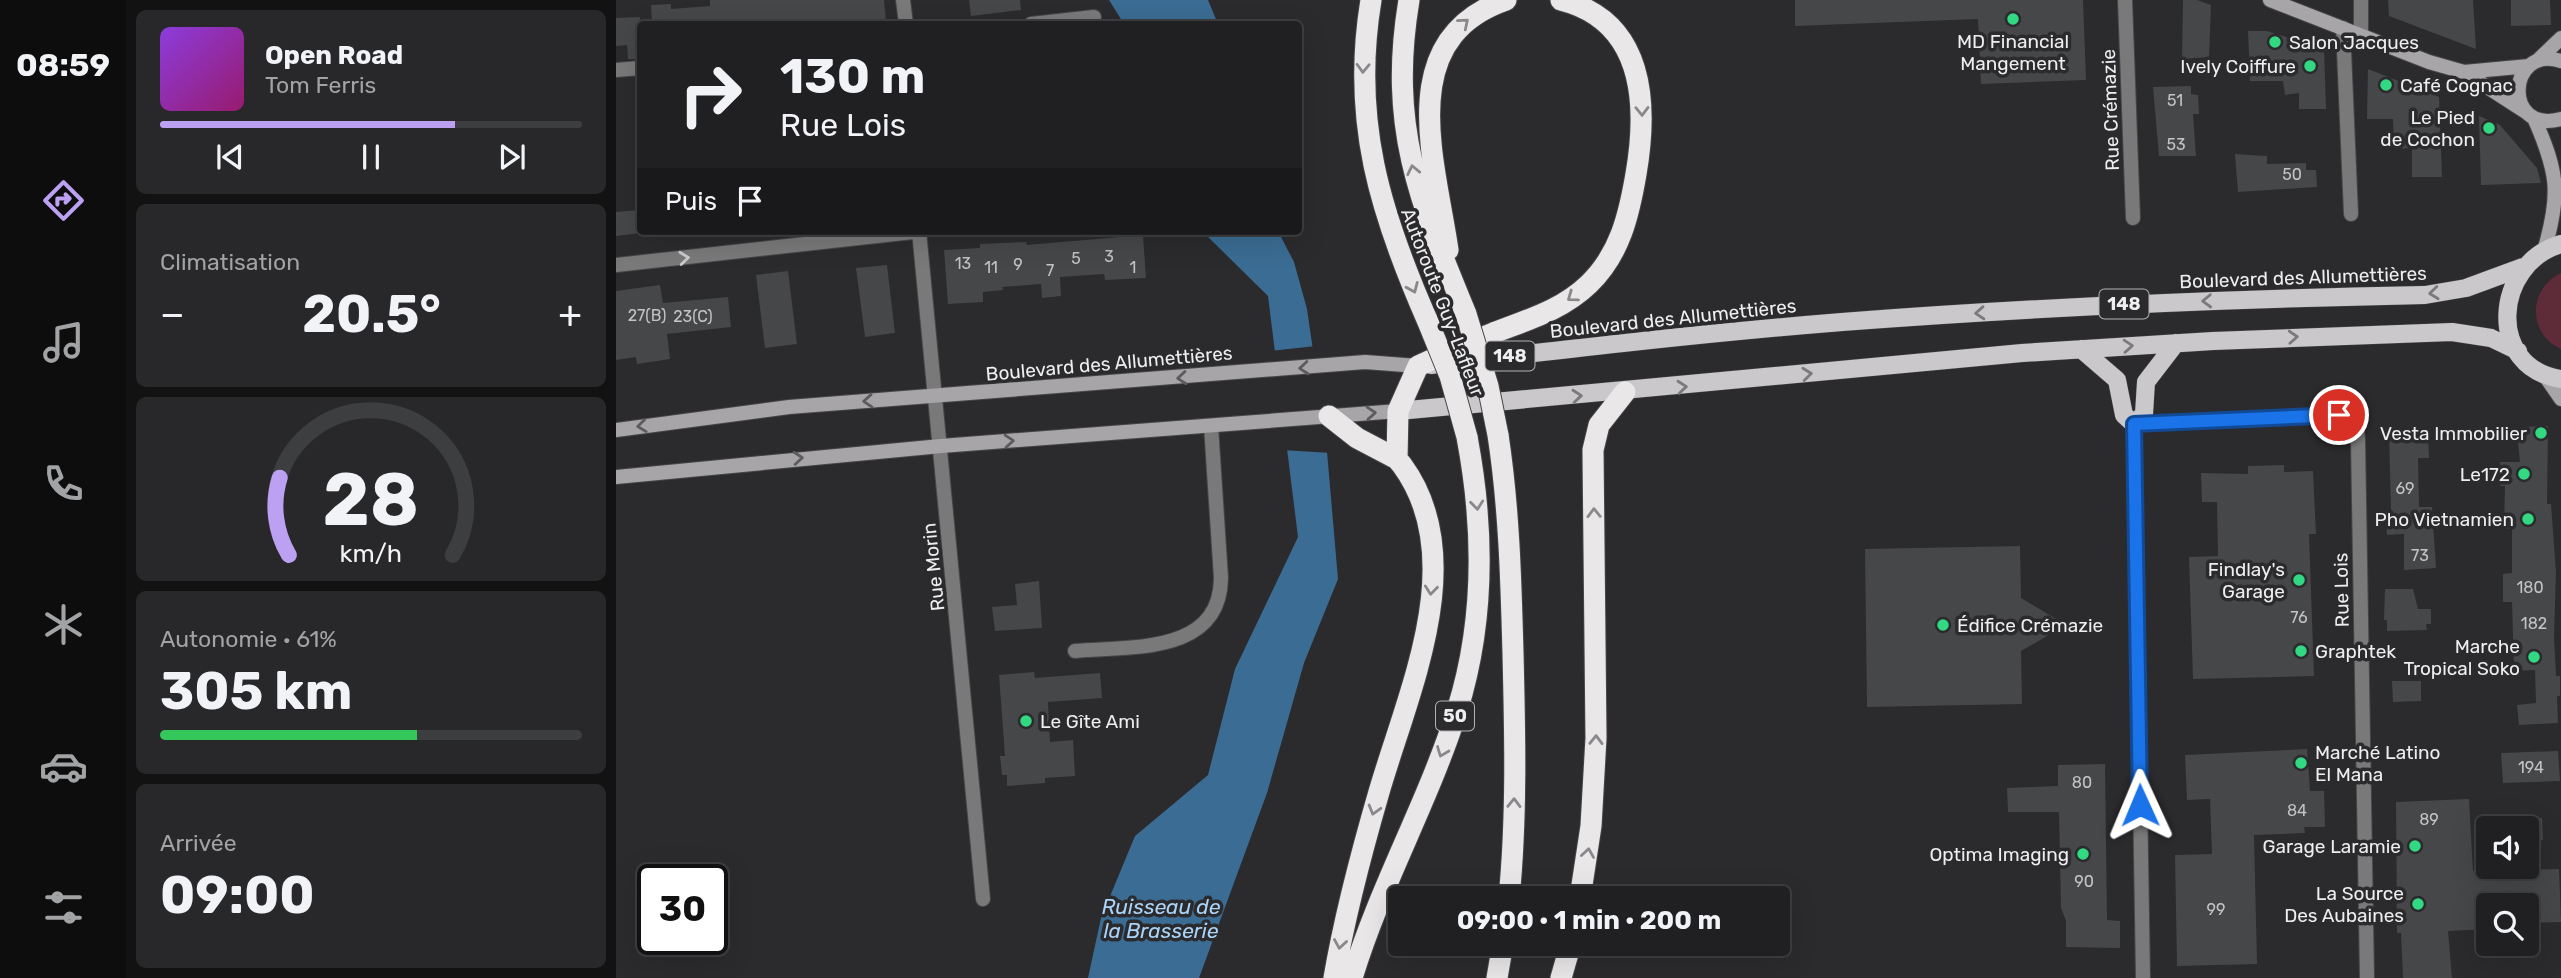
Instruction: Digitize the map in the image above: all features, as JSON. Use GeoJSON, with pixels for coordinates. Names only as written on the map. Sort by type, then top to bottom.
{"type":"FeatureCollection","features":[{"type":"Feature","properties":{"kind":"highway","name":"Autoroute Guy-Lafleur"},"geometry":{"type":"LineString","coordinates":[[1352,978],[1387,881],[1443,749],[1466,673],[1477,613],[1479,571],[1478,515],[1467,437],[1450,376],[1387,223],[1368,142],[1363,69],[1371,0]]}},
{"type":"Feature","properties":{"kind":"highway","name":"Autoroute Guy-Lafleur"},"geometry":{"type":"LineString","coordinates":[[1409,0],[1402,82],[1406,136],[1420,199],[1466,314],[1488,386],[1498,435],[1507,513],[1514,691],[1514,803],[1510,886]]}},
{"type":"Feature","properties":{"kind":"highway"},"geometry":{"type":"LineString","coordinates":[[1452,280],[1431,123],[1433,73],[1447,41],[1462,23],[1483,9],[1506,0]]}},
{"type":"Feature","properties":{"kind":"highway"},"geometry":{"type":"LineString","coordinates":[[1397,459],[1398,411],[1418,366],[1562,305],[1591,282],[1619,242],[1629,213],[1641,144],[1643,115],[1638,77],[1625,46],[1608,26],[1589,11],[1561,0]]}},
{"type":"Feature","properties":{"kind":"highway"},"geometry":{"type":"LineString","coordinates":[[1582,886],[1591,826],[1596,738],[1593,450],[1600,425],[1625,392]]}},
{"type":"Feature","properties":{"kind":"highway"},"geometry":{"type":"LineString","coordinates":[[1335,978],[1345,910],[1417,667],[1430,600],[1434,553],[1429,517],[1419,490],[1397,459],[1340,421]]}},
{"type":"Feature","properties":{"kind":"highway"},"geometry":{"type":"LineString","coordinates":[[1497,978],[1501,956]]}},
{"type":"Feature","properties":{"kind":"highway"},"geometry":{"type":"LineString","coordinates":[[1561,978],[1567,956]]}},
{"type":"Feature","properties":{"kind":"main road"},"geometry":{"type":"LineString","coordinates":[[2270,0],[2464,72],[2543,121],[2561,119]]}},
{"type":"Feature","properties":{"kind":"main road"},"geometry":{"type":"LineString","coordinates":[[2561,38],[2522,73],[2518,93],[2552,158],[2559,190],[2553,247],[2523,267],[2509,292],[2506,307],[2507,321],[2518,351],[2543,373],[2561,399]]}},
{"type":"Feature","properties":{"kind":"main road"},"geometry":{"type":"LineString","coordinates":[[2464,72],[2561,61]]}},
{"type":"Feature","properties":{"kind":"main road","name":"Boulevard des Allumettières"},"geometry":{"type":"LineString","coordinates":[[616,430],[789,407],[1365,362],[1418,366],[1746,331],[1926,316],[2099,305],[2425,295],[2466,288],[2523,267]]}},
{"type":"Feature","properties":{"kind":"main road","name":"148"},"geometry":{"type":"LineString","coordinates":[[1625,392],[2081,349],[2176,343],[2452,332],[2491,338],[2518,351]]}},
{"type":"Feature","properties":{"kind":"main road"},"geometry":{"type":"LineString","coordinates":[[2081,349],[2117,380],[2124,415],[2134,424],[2144,414],[2146,382],[2176,343]]}},
{"type":"Feature","properties":{"kind":"main road"},"geometry":{"type":"LineString","coordinates":[[2543,373],[2561,379]]}},
{"type":"Feature","properties":{"kind":"main road"},"geometry":{"type":"LineString","coordinates":[[616,477],[941,446],[1272,421],[1340,421],[1398,411],[1625,392]]}},
{"type":"Feature","properties":{"kind":"street"},"geometry":{"type":"LineString","coordinates":[[903,0],[906,21]]}},
{"type":"Feature","properties":{"kind":"street","name":"Rue Crémazie"},"geometry":{"type":"LineString","coordinates":[[2125,0],[2133,218]]}},
{"type":"Feature","properties":{"kind":"street"},"geometry":{"type":"LineString","coordinates":[[2361,0],[2361,36]]}},
{"type":"Feature","properties":{"kind":"street"},"geometry":{"type":"LineString","coordinates":[[1058,21],[1094,17]]}},
{"type":"Feature","properties":{"kind":"street"},"geometry":{"type":"LineString","coordinates":[[2343,28],[2351,214]]}},
{"type":"Feature","properties":{"kind":"street"},"geometry":{"type":"LineString","coordinates":[[616,70],[637,68]]}},
{"type":"Feature","properties":{"kind":"street"},"geometry":{"type":"LineString","coordinates":[[616,265],[884,235]]}},
{"type":"Feature","properties":{"kind":"street","name":"Rue Morin"},"geometry":{"type":"LineString","coordinates":[[920,235],[983,899]]}},
{"type":"Feature","properties":{"kind":"street","name":"Rue Lois"},"geometry":{"type":"LineString","coordinates":[[2134,424],[2339,415],[2357,428],[2367,978]]}},
{"type":"Feature","properties":{"kind":"street"},"geometry":{"type":"LineString","coordinates":[[2134,424],[2143,978]]}},
{"type":"Feature","properties":{"kind":"street"},"geometry":{"type":"LineString","coordinates":[[1075,651],[1173,640],[1195,631],[1214,615],[1221,592],[1221,578],[1211,426]]}},
{"type":"Feature","properties":{"kind":"shaded area"},"geometry":{"type":"Polygon","coordinates":[[[2561,273],[2561,349],[2542,333],[2536,311],[2542,289],[2561,273]]]}},
{"type":"Feature","properties":{"kind":"water"},"geometry":{"type":"Polygon","coordinates":[[[1109,0],[1208,0],[1217,21],[1122,21],[1109,0]]]}},
{"type":"Feature","properties":{"kind":"water","name":"Ruisseau de la Brasserie"},"geometry":{"type":"Polygon","coordinates":[[[1206,235],[1280,235],[1294,262],[1307,309],[1326,440],[1338,579],[1304,663],[1267,793],[1199,978],[1088,978],[1101,918],[1135,836],[1208,775],[1235,669],[1298,537],[1268,296],[1206,235]]]}},
{"type":"Feature","properties":{"kind":"pier"},"geometry":{"type":"Polygon","coordinates":[[[1316,346],[1331,453],[1282,450],[1270,351],[1316,346]]]}},
{"type":"Feature","properties":{"kind":"building"},"geometry":{"type":"Polygon","coordinates":[[[710,0],[884,0],[886,21],[652,21],[651,5],[671,4],[671,9],[710,6],[710,0]]]}},
{"type":"Feature","properties":{"kind":"building"},"geometry":{"type":"Polygon","coordinates":[[[969,0],[1020,0],[1021,10],[971,16],[969,0]]]}},
{"type":"Feature","properties":{"kind":"building"},"geometry":{"type":"Polygon","coordinates":[[[1795,0],[2083,0],[2086,80],[1981,84],[1978,19],[1795,26],[1795,0]]]}},
{"type":"Feature","properties":{"kind":"building"},"geometry":{"type":"Polygon","coordinates":[[[2183,0],[2197,0],[2211,5],[2209,57],[2182,59],[2183,0]]]}},
{"type":"Feature","properties":{"kind":"building"},"geometry":{"type":"Polygon","coordinates":[[[2388,0],[2473,0],[2476,49],[2389,16],[2388,0]]]}},
{"type":"Feature","properties":{"kind":"building"},"geometry":{"type":"Polygon","coordinates":[[[2511,0],[2550,0],[2551,25],[2511,26],[2511,0]]]}},
{"type":"Feature","properties":{"kind":"building"},"geometry":{"type":"Polygon","coordinates":[[[640,17],[640,21],[637,21],[637,59],[628,59],[627,45],[616,46],[616,18],[640,17]]]}},
{"type":"Feature","properties":{"kind":"building"},"geometry":{"type":"Polygon","coordinates":[[[2248,31],[2267,31],[2324,49],[2326,109],[2299,109],[2299,93],[2285,95],[2283,81],[2250,81],[2248,31]]]}},
{"type":"Feature","properties":{"kind":"building"},"geometry":{"type":"Polygon","coordinates":[[[2368,69],[2439,97],[2442,177],[2412,177],[2412,148],[2394,149],[2393,119],[2367,119],[2368,69]]]}},
{"type":"Feature","properties":{"kind":"building"},"geometry":{"type":"Polygon","coordinates":[[[2191,86],[2191,94],[2198,95],[2199,114],[2193,114],[2196,156],[2159,156],[2153,87],[2191,86]]]}},
{"type":"Feature","properties":{"kind":"building"},"geometry":{"type":"Polygon","coordinates":[[[2479,116],[2500,125],[2537,168],[2541,183],[2481,185],[2479,116]]]}},
{"type":"Feature","properties":{"kind":"building"},"geometry":{"type":"Polygon","coordinates":[[[2235,154],[2267,156],[2267,164],[2306,163],[2306,170],[2316,170],[2317,187],[2238,192],[2235,154]]]}},
{"type":"Feature","properties":{"kind":"building"},"geometry":{"type":"Polygon","coordinates":[[[637,210],[637,233],[616,236],[616,212],[637,210]]]}},
{"type":"Feature","properties":{"kind":"building"},"geometry":{"type":"Polygon","coordinates":[[[1143,235],[1146,278],[1105,280],[1104,274],[1060,277],[1061,296],[1042,298],[1041,284],[1002,287],[1003,290],[983,292],[983,302],[948,304],[944,250],[980,248],[980,244],[1026,242],[1027,245],[1143,235]]]}},
{"type":"Feature","properties":{"kind":"building"},"geometry":{"type":"Polygon","coordinates":[[[887,265],[895,333],[865,337],[856,268],[887,265]]]}},
{"type":"Feature","properties":{"kind":"building"},"geometry":{"type":"Polygon","coordinates":[[[788,271],[797,344],[765,348],[756,275],[788,271]]]}},
{"type":"Feature","properties":{"kind":"building"},"geometry":{"type":"Polygon","coordinates":[[[660,285],[663,303],[728,297],[731,327],[667,334],[670,359],[637,364],[636,357],[616,360],[616,291],[660,285]]]}},
{"type":"Feature","properties":{"kind":"building"},"geometry":{"type":"Polygon","coordinates":[[[2548,426],[2547,504],[2551,504],[2556,572],[2554,636],[2556,676],[2560,676],[2560,696],[2557,696],[2558,723],[2519,725],[2517,705],[2536,703],[2535,670],[2514,671],[2512,602],[2503,602],[2503,574],[2512,573],[2512,529],[2504,529],[2505,486],[2500,486],[2500,462],[2520,462],[2518,442],[2521,442],[2521,427],[2548,426]]]}},
{"type":"Feature","properties":{"kind":"building"},"geometry":{"type":"Polygon","coordinates":[[[2428,432],[2429,458],[2418,458],[2419,507],[2432,507],[2436,568],[2404,570],[2404,534],[2387,535],[2385,510],[2391,510],[2389,433],[2428,432]]]}},
{"type":"Feature","properties":{"kind":"building"},"geometry":{"type":"Polygon","coordinates":[[[2284,465],[2284,472],[2313,471],[2316,534],[2309,534],[2314,676],[2193,679],[2189,557],[2218,556],[2217,502],[2202,502],[2201,473],[2248,474],[2248,466],[2284,465]]]}},
{"type":"Feature","properties":{"kind":"building","name":"Édifice Crémazie"},"geometry":{"type":"Polygon","coordinates":[[[2020,546],[2021,598],[2058,620],[2059,629],[2021,651],[2022,704],[1867,707],[1865,549],[2020,546]]]}},
{"type":"Feature","properties":{"kind":"building"},"geometry":{"type":"Polygon","coordinates":[[[1039,581],[1042,628],[995,631],[992,607],[1017,605],[1015,584],[1039,581]]]}},
{"type":"Feature","properties":{"kind":"building"},"geometry":{"type":"Polygon","coordinates":[[[2385,589],[2413,589],[2418,609],[2431,609],[2431,624],[2426,624],[2427,630],[2387,631],[2387,620],[2384,620],[2385,589]]]}},
{"type":"Feature","properties":{"kind":"building","name":"Le Gîte Ami"},"geometry":{"type":"Polygon","coordinates":[[[1034,672],[1035,678],[1100,673],[1102,698],[1048,702],[1050,742],[1073,740],[1075,776],[1045,778],[1045,783],[1007,786],[1007,775],[1002,775],[1000,756],[1005,756],[999,675],[1034,672]]]}},
{"type":"Feature","properties":{"kind":"building"},"geometry":{"type":"Polygon","coordinates":[[[2392,681],[2421,681],[2421,701],[2393,702],[2392,681]]]}},
{"type":"Feature","properties":{"kind":"building"},"geometry":{"type":"Polygon","coordinates":[[[2307,749],[2310,791],[2324,791],[2325,827],[2304,827],[2305,833],[2254,835],[2257,964],[2177,966],[2175,855],[2212,854],[2210,799],[2187,800],[2185,755],[2307,749]]]}},
{"type":"Feature","properties":{"kind":"building"},"geometry":{"type":"Polygon","coordinates":[[[2558,751],[2560,781],[2503,783],[2501,753],[2558,751]]]}},
{"type":"Feature","properties":{"kind":"building","name":"Optima Imaging"},"geometry":{"type":"Polygon","coordinates":[[[2105,764],[2107,920],[2120,921],[2120,948],[2066,947],[2066,921],[2061,908],[2059,812],[2008,812],[2007,788],[2058,786],[2058,765],[2105,764]]]}},
{"type":"Feature","properties":{"kind":"building"},"geometry":{"type":"Polygon","coordinates":[[[2469,799],[2473,871],[2476,871],[2476,879],[2539,879],[2539,869],[2559,869],[2561,922],[2539,923],[2539,893],[2476,893],[2476,930],[2448,931],[2452,978],[2403,978],[2401,933],[2397,933],[2396,802],[2469,799]]]}},
{"type":"Feature","properties":{"kind":"building"},"geometry":{"type":"Polygon","coordinates":[[[2539,818],[2542,818],[2543,840],[2539,840],[2539,818]]]}},
{"type":"Feature","properties":{"kind":"place","name":"MD Financial Mangement"},"geometry":{"type":"Point","coordinates":[2013,19]}},
{"type":"Feature","properties":{"kind":"place","name":"Salon Jacques"},"geometry":{"type":"Point","coordinates":[2275,42]}},
{"type":"Feature","properties":{"kind":"place","name":"Ively Coiffure"},"geometry":{"type":"Point","coordinates":[2310,66]}},
{"type":"Feature","properties":{"kind":"place","name":"Café Cognac"},"geometry":{"type":"Point","coordinates":[2386,85]}},
{"type":"Feature","properties":{"kind":"place","name":"Le Pied de Cochon"},"geometry":{"type":"Point","coordinates":[2489,128]}},
{"type":"Feature","properties":{"kind":"place","name":"Vesta Immobilier"},"geometry":{"type":"Point","coordinates":[2541,433]}},
{"type":"Feature","properties":{"kind":"place","name":"Le172"},"geometry":{"type":"Point","coordinates":[2524,474]}},
{"type":"Feature","properties":{"kind":"place","name":"Pho Vietnamien"},"geometry":{"type":"Point","coordinates":[2528,519]}},
{"type":"Feature","properties":{"kind":"place","name":"Findlay's Garage"},"geometry":{"type":"Point","coordinates":[2299,580]}},
{"type":"Feature","properties":{"kind":"place","name":"Édifice Crémazie"},"geometry":{"type":"Point","coordinates":[1943,625]}},
{"type":"Feature","properties":{"kind":"place","name":"Graphtek"},"geometry":{"type":"Point","coordinates":[2301,651]}},
{"type":"Feature","properties":{"kind":"place","name":"Marche Tropical Soko"},"geometry":{"type":"Point","coordinates":[2534,657]}},
{"type":"Feature","properties":{"kind":"place","name":"Le Gîte Ami"},"geometry":{"type":"Point","coordinates":[1026,721]}},
{"type":"Feature","properties":{"kind":"place","name":"Marché Latino El Mana"},"geometry":{"type":"Point","coordinates":[2301,763]}},
{"type":"Feature","properties":{"kind":"place","name":"Garage Laramie"},"geometry":{"type":"Point","coordinates":[2415,846]}},
{"type":"Feature","properties":{"kind":"place","name":"Optima Imaging"},"geometry":{"type":"Point","coordinates":[2083,854]}},
{"type":"Feature","properties":{"kind":"place","name":"La Source Des Aubaines"},"geometry":{"type":"Point","coordinates":[2418,904]}},
{"type":"Feature","properties":{"kind":"route"},"geometry":{"type":"LineString","coordinates":[[2140,805],[2134,424],[2339,415]]}}]}
